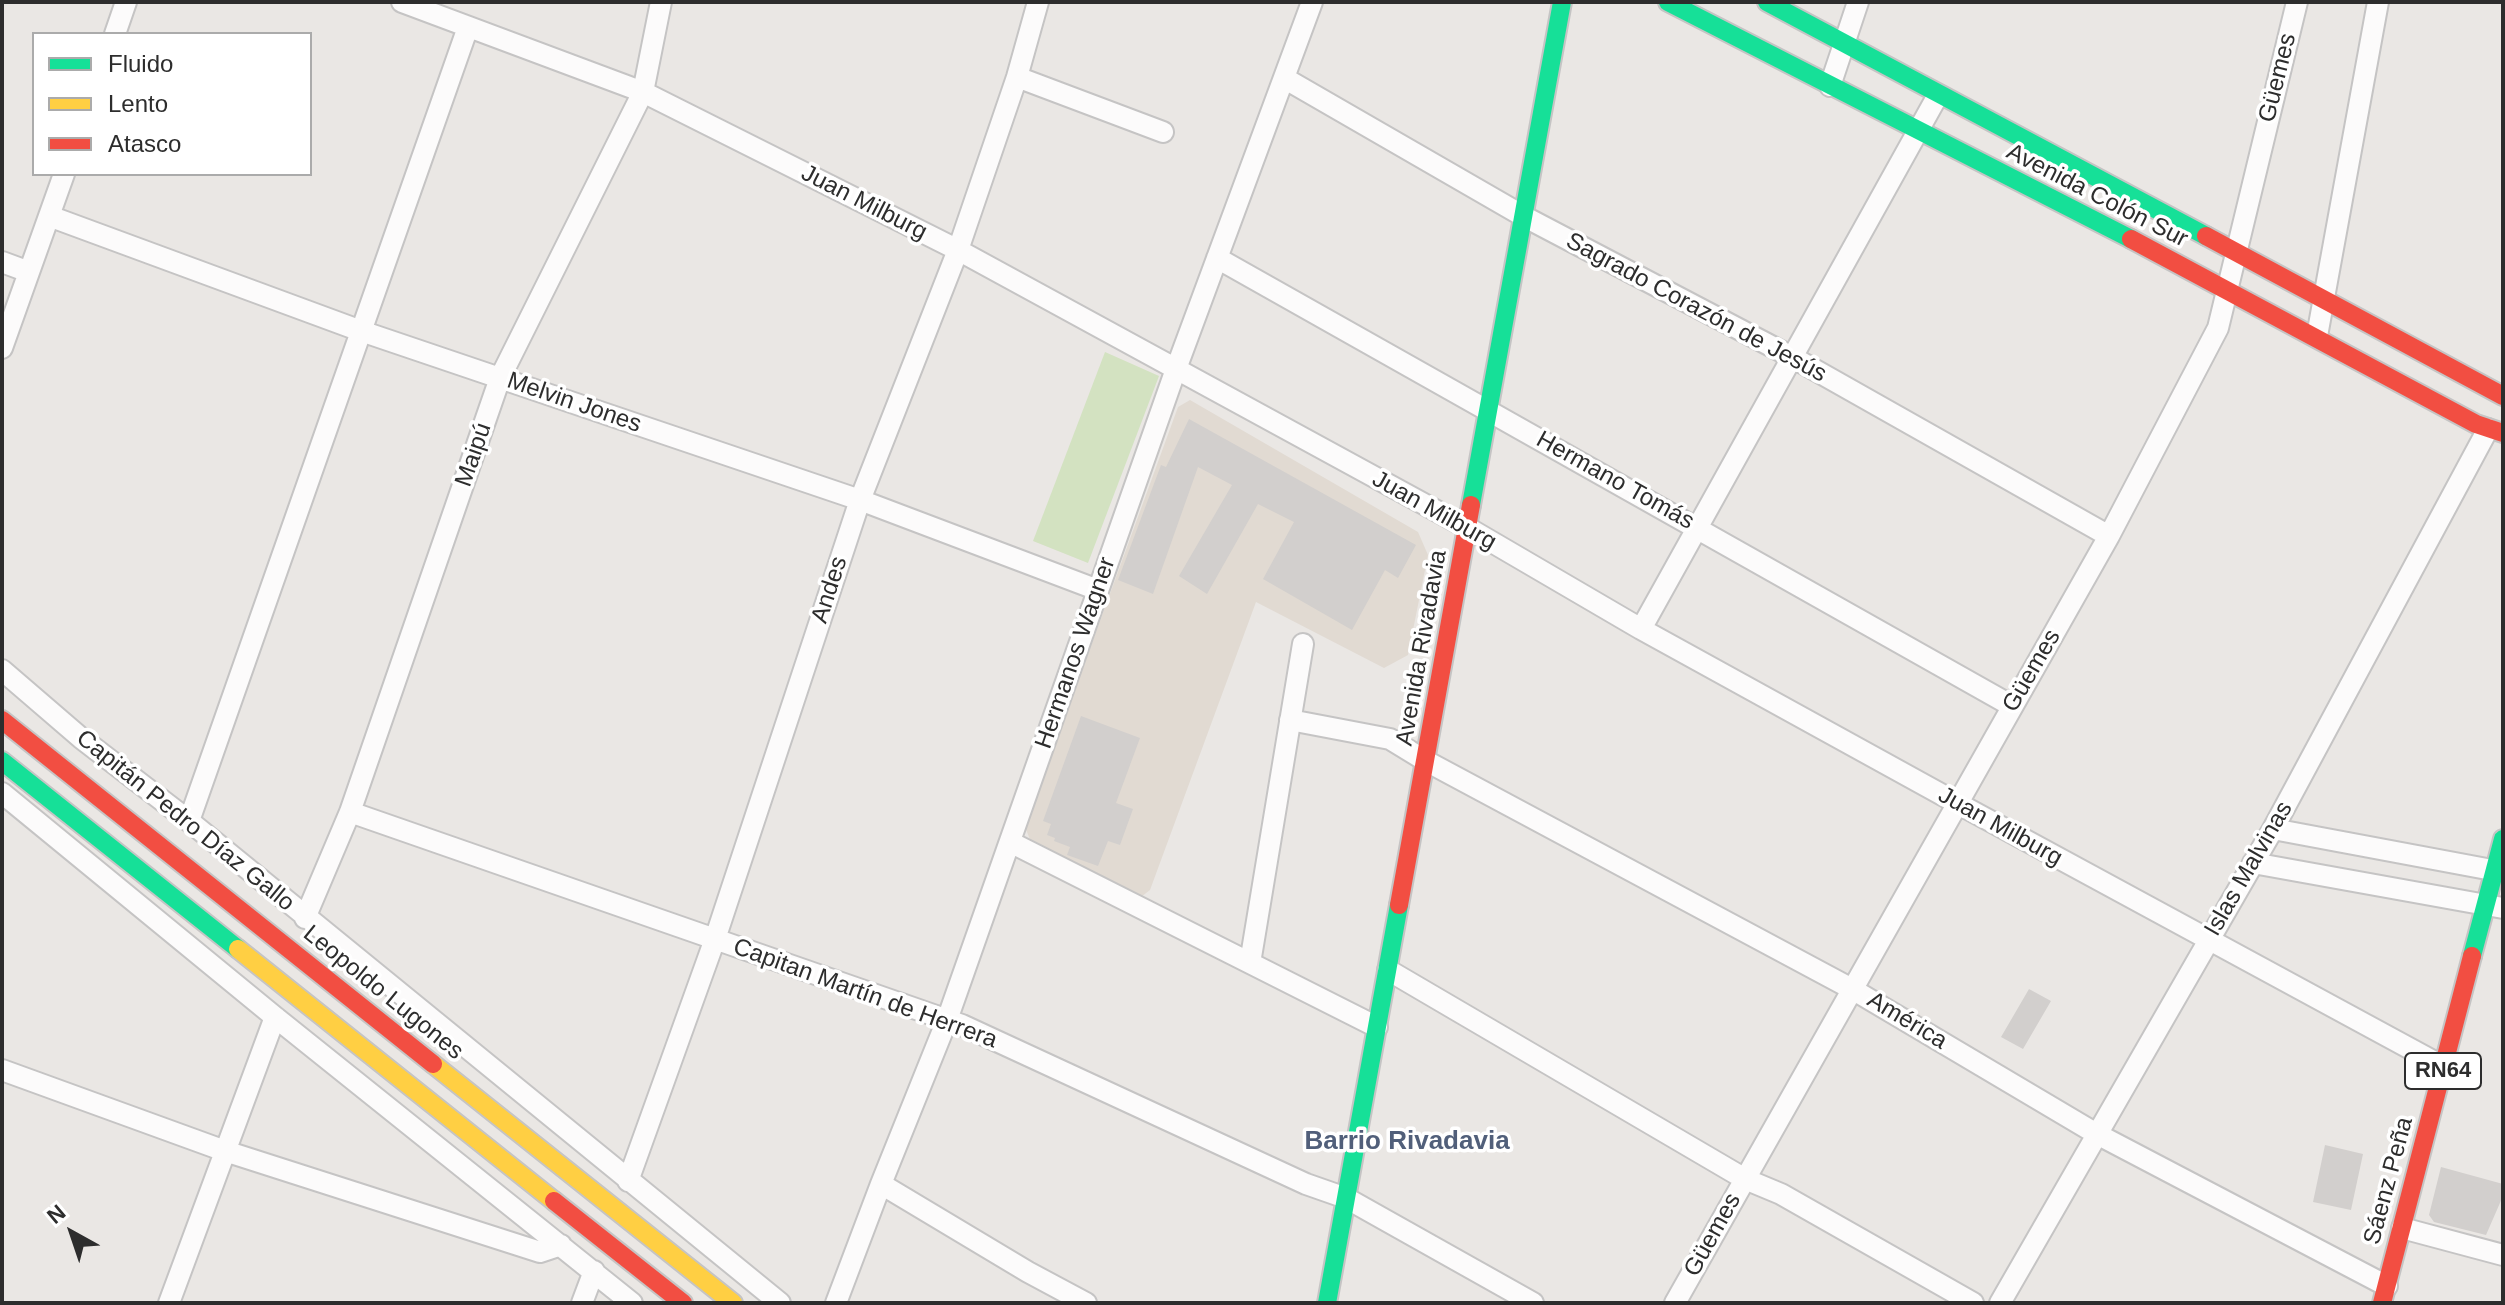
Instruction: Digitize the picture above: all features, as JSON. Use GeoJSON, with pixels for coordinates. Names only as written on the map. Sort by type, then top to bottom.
{"type":"FeatureCollection","features":[{"type":"Feature","properties":{"kind":"main road","name":"Avenida Rivadavia"},"geometry":{"type":"LineString","coordinates":[[1327,1303],[1562,2]]}},
{"type":"Feature","properties":{"kind":"main road","name":"Avenida Colón Sur"},"geometry":{"type":"LineString","coordinates":[[1668,2],[2228,289],[2496,431]]}},
{"type":"Feature","properties":{"kind":"main road","name":"Avenida Colón Sur"},"geometry":{"type":"LineString","coordinates":[[1767,2],[2236,250],[2503,396]]}},
{"type":"Feature","properties":{"kind":"main road","name":"Leopoldo Lugones"},"geometry":{"type":"LineString","coordinates":[[2,720],[733,1303]]}},
{"type":"Feature","properties":{"kind":"main road"},"geometry":{"type":"LineString","coordinates":[[2,761],[683,1303]]}},
{"type":"Feature","properties":{"kind":"main road","name":"Sáenz Peña"},"geometry":{"type":"LineString","coordinates":[[2384,1294],[2444,1067],[2495,906],[2503,839]]}},
{"type":"Feature","properties":{"kind":"street","name":"Juan Milburg"},"geometry":{"type":"LineString","coordinates":[[402,2],[643,92],[958,250],[1468,528],[1641,629],[2208,941],[2444,1067]]}},
{"type":"Feature","properties":{"kind":"street","name":"Maipú"},"geometry":{"type":"LineString","coordinates":[[305,918],[350,812],[500,378],[643,92],[661,2]]}},
{"type":"Feature","properties":{"kind":"street","name":"Andes"},"geometry":{"type":"LineString","coordinates":[[628,1181],[715,939],[860,500],[958,250],[1017,77],[1038,2]]}},
{"type":"Feature","properties":{"kind":"street","name":"Hermanos Wagner"},"geometry":{"type":"LineString","coordinates":[[836,1303],[947,1020],[1176,369],[1312,2]]}},
{"type":"Feature","properties":{"kind":"street"},"geometry":{"type":"LineString","coordinates":[[1830,86],[1858,2]]}},
{"type":"Feature","properties":{"kind":"street","name":"Güemes"},"geometry":{"type":"LineString","coordinates":[[1675,1303],[2109,536],[2218,328],[2297,2]]}},
{"type":"Feature","properties":{"kind":"street"},"geometry":{"type":"LineString","coordinates":[[2317,336],[2378,2]]}},
{"type":"Feature","properties":{"kind":"street"},"geometry":{"type":"LineString","coordinates":[[115,32],[121,4]]}},
{"type":"Feature","properties":{"kind":"street"},"geometry":{"type":"LineString","coordinates":[[189,821],[468,27]]}},
{"type":"Feature","properties":{"kind":"street"},"geometry":{"type":"LineString","coordinates":[[1017,77],[1163,132]]}},
{"type":"Feature","properties":{"kind":"street","name":"Sagrado Corazón de Jesús"},"geometry":{"type":"LineString","coordinates":[[1284,78],[1525,217],[1792,357],[2109,536]]}},
{"type":"Feature","properties":{"kind":"street"},"geometry":{"type":"LineString","coordinates":[[1641,629],[1938,95]]}},
{"type":"Feature","properties":{"kind":"street"},"geometry":{"type":"LineString","coordinates":[[2,348],[63,176]]}},
{"type":"Feature","properties":{"kind":"street","name":"Melvin Jones"},"geometry":{"type":"LineString","coordinates":[[49,216],[361,331],[860,500],[1098,590]]}},
{"type":"Feature","properties":{"kind":"street","name":"Hermano Tomás"},"geometry":{"type":"LineString","coordinates":[[1217,258],[2012,706]]}},
{"type":"Feature","properties":{"kind":"street"},"geometry":{"type":"LineString","coordinates":[[2,262],[29,272]]}},
{"type":"Feature","properties":{"kind":"street","name":"Islas Malvinas"},"geometry":{"type":"LineString","coordinates":[[2000,1303],[2095,1133],[2273,829],[2496,431]]}},
{"type":"Feature","properties":{"kind":"street"},"geometry":{"type":"LineString","coordinates":[[1250,963],[1303,644]]}},
{"type":"Feature","properties":{"kind":"street","name":"Capitán Pedro Díaz Gallo"},"geometry":{"type":"LineString","coordinates":[[2,670],[81,738],[189,821],[780,1303]]}},
{"type":"Feature","properties":{"kind":"street"},"geometry":{"type":"LineString","coordinates":[[1290,720],[1390,739],[1426,761]]}},
{"type":"Feature","properties":{"kind":"street","name":"América"},"geometry":{"type":"LineString","coordinates":[[1426,761],[1852,989],[2095,1133],[2384,1294]]}},
{"type":"Feature","properties":{"kind":"street"},"geometry":{"type":"LineString","coordinates":[[2,793],[632,1303]]}},
{"type":"Feature","properties":{"kind":"street","name":"Capitan Martín de Herrera"},"geometry":{"type":"LineString","coordinates":[[350,812],[947,1020],[1306,1184],[1346,1198],[1533,1303]]}},
{"type":"Feature","properties":{"kind":"street"},"geometry":{"type":"LineString","coordinates":[[2273,829],[2499,872]]}},
{"type":"Feature","properties":{"kind":"street"},"geometry":{"type":"LineString","coordinates":[[1010,842],[1377,1027]]}},
{"type":"Feature","properties":{"kind":"street"},"geometry":{"type":"LineString","coordinates":[[2253,863],[2495,906]]}},
{"type":"Feature","properties":{"kind":"street"},"geometry":{"type":"LineString","coordinates":[[1388,970],[1745,1179],[1781,1194],[1973,1303]]}},
{"type":"Feature","properties":{"kind":"street"},"geometry":{"type":"LineString","coordinates":[[169,1303],[275,1017]]}},
{"type":"Feature","properties":{"kind":"street"},"geometry":{"type":"LineString","coordinates":[[2,1070],[225,1151],[540,1252],[561,1245]]}},
{"type":"Feature","properties":{"kind":"street"},"geometry":{"type":"LineString","coordinates":[[881,1184],[1086,1303]]}},
{"type":"Feature","properties":{"kind":"street"},"geometry":{"type":"LineString","coordinates":[[2402,1228],[2503,1255]]}},
{"type":"Feature","properties":{"kind":"street"},"geometry":{"type":"LineString","coordinates":[[582,1303],[594,1271]]}},
{"type":"Feature","properties":{"kind":"shaded area"},"geometry":{"type":"Polygon","coordinates":[[[1190,400],[1418,532],[1428,555],[1408,655],[1384,668],[1256,602],[1150,890],[1141,897],[1031,842],[1025,827],[1178,407],[1190,400]]]}},
{"type":"Feature","properties":{"kind":"green space"},"geometry":{"type":"Polygon","coordinates":[[[1105,352],[1159,376],[1088,563],[1033,541],[1105,352]]]}},
{"type":"Feature","properties":{"kind":"building"},"geometry":{"type":"Polygon","coordinates":[[[1189,419],[1416,545],[1398,578],[1385,570],[1352,630],[1263,579],[1294,522],[1258,504],[1207,594],[1179,576],[1232,485],[1198,467],[1153,594],[1118,580],[1161,465],[1166,467],[1189,419]]]}},
{"type":"Feature","properties":{"kind":"building"},"geometry":{"type":"Polygon","coordinates":[[[1081,716],[1140,738],[1116,803],[1133,809],[1120,845],[1108,841],[1098,866],[1067,855],[1070,847],[1047,835],[1051,824],[1043,821],[1081,716]]]}},
{"type":"Feature","properties":{"kind":"building"},"geometry":{"type":"Polygon","coordinates":[[[2029,989],[2051,1001],[2023,1049],[2001,1037],[2029,989]]]}},
{"type":"Feature","properties":{"kind":"building"},"geometry":{"type":"Polygon","coordinates":[[[2325,1145],[2363,1154],[2351,1210],[2313,1202],[2325,1145]]]}},
{"type":"Feature","properties":{"kind":"building"},"geometry":{"type":"Polygon","coordinates":[[[2441,1167],[2503,1184],[2503,1196],[2486,1235],[2434,1222],[2429,1215],[2441,1167]]]}},
{"type":"Feature","properties":{"kind":"traffic: fast"},"geometry":{"type":"LineString","coordinates":[[1471,505],[1562,2]]}},
{"type":"Feature","properties":{"kind":"traffic: fast"},"geometry":{"type":"LineString","coordinates":[[1668,2],[2131,239]]}},
{"type":"Feature","properties":{"kind":"traffic: fast"},"geometry":{"type":"LineString","coordinates":[[1767,2],[2206,236]]}},
{"type":"Feature","properties":{"kind":"traffic: fast"},"geometry":{"type":"LineString","coordinates":[[2,761],[238,949]]}},
{"type":"Feature","properties":{"kind":"traffic: fast"},"geometry":{"type":"LineString","coordinates":[[2472,956],[2503,839]]}},
{"type":"Feature","properties":{"kind":"traffic: fast"},"geometry":{"type":"LineString","coordinates":[[1327,1303],[1399,905]]}},
{"type":"Feature","properties":{"kind":"traffic: slow"},"geometry":{"type":"LineString","coordinates":[[238,949],[554,1201]]}},
{"type":"Feature","properties":{"kind":"traffic: slow"},"geometry":{"type":"LineString","coordinates":[[433,1064],[733,1303]]}},
{"type":"Feature","properties":{"kind":"traffic: jam"},"geometry":{"type":"LineString","coordinates":[[2206,236],[2503,396]]}},
{"type":"Feature","properties":{"kind":"traffic: jam"},"geometry":{"type":"LineString","coordinates":[[2131,239],[2476,424],[2503,433]]}},
{"type":"Feature","properties":{"kind":"traffic: jam"},"geometry":{"type":"LineString","coordinates":[[1399,905],[1471,505]]}},
{"type":"Feature","properties":{"kind":"traffic: jam"},"geometry":{"type":"LineString","coordinates":[[2,720],[433,1064]]}},
{"type":"Feature","properties":{"kind":"traffic: jam"},"geometry":{"type":"LineString","coordinates":[[2382,1303],[2472,956]]}},
{"type":"Feature","properties":{"kind":"traffic: jam"},"geometry":{"type":"LineString","coordinates":[[554,1201],[683,1303]]}},
{"type":"Feature","properties":{"kind":"district","name":"Barrio Rivadavia"},"geometry":{"type":"Point","coordinates":[1407,1142]}}]}
